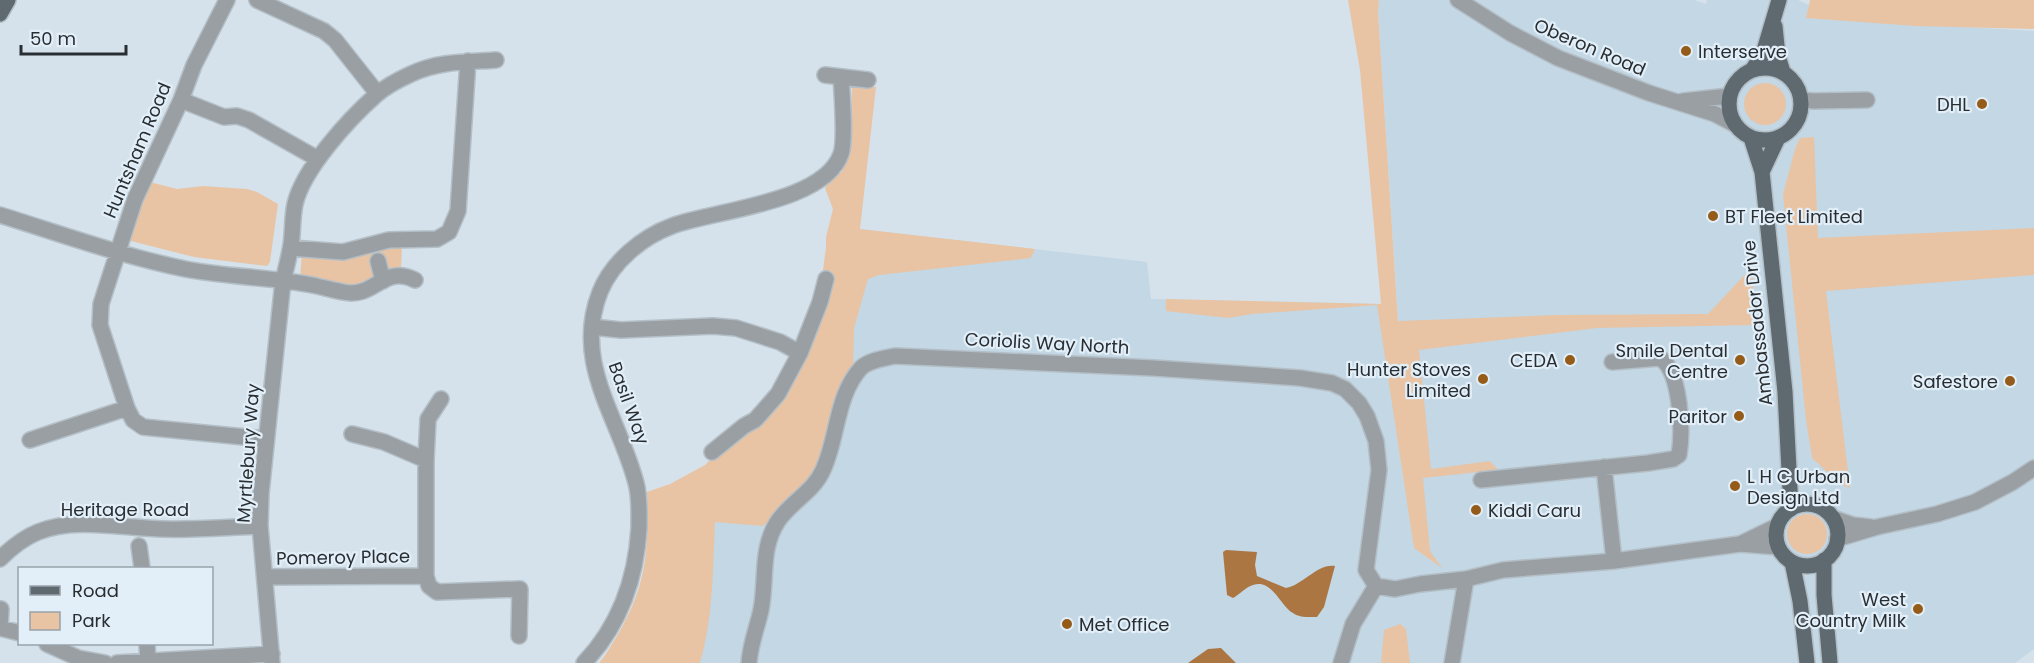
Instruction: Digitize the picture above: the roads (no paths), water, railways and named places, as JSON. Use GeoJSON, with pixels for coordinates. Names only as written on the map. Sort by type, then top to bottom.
{"type":"FeatureCollection","features":[{"type":"Feature","properties":{"kind":"main road"},"geometry":{"type":"LineString","coordinates":[[0,15],[8,0]]}},
{"type":"Feature","properties":{"kind":"main road"},"geometry":{"type":"LineString","coordinates":[[1752,70],[1763,68],[1783,72],[1793,81],[1801,100],[1799,116],[1794,125],[1778,138],[1760,140],[1751,138],[1734,124],[1728,106],[1729,96],[1736,82],[1752,70],[1760,60],[1779,0]]}},
{"type":"Feature","properties":{"kind":"main road"},"geometry":{"type":"LineString","coordinates":[[1775,17],[1778,56],[1783,72]]}},
{"type":"Feature","properties":{"kind":"main road","name":"Ambassador Drive"},"geometry":{"type":"LineString","coordinates":[[1751,138],[1762,172],[1785,392],[1791,509]]}},
{"type":"Feature","properties":{"kind":"main road"},"geometry":{"type":"LineString","coordinates":[[1762,172],[1778,138]]}},
{"type":"Feature","properties":{"kind":"main road","name":"Ambassador Drive"},"geometry":{"type":"LineString","coordinates":[[1790,471],[1809,504]]}},
{"type":"Feature","properties":{"kind":"main road"},"geometry":{"type":"LineString","coordinates":[[1809,504],[1822,508],[1833,518],[1838,539],[1833,551],[1824,560],[1808,566],[1792,562],[1778,547],[1777,526],[1782,516],[1791,509],[1809,504]]}},
{"type":"Feature","properties":{"kind":"main road"},"geometry":{"type":"LineString","coordinates":[[1824,560],[1824,595],[1830,663]]}},
{"type":"Feature","properties":{"kind":"main road"},"geometry":{"type":"LineString","coordinates":[[1792,562],[1800,601],[1807,663]]}},
{"type":"Feature","properties":{"kind":"street","name":"Huntsham Road"},"geometry":{"type":"LineString","coordinates":[[127,408],[103,335],[99,318],[101,304],[135,199],[181,100],[194,65],[227,0]]}},
{"type":"Feature","properties":{"kind":"street"},"geometry":{"type":"LineString","coordinates":[[257,0],[275,3],[324,31],[335,40],[377,93]]}},
{"type":"Feature","properties":{"kind":"street","name":"Oberon Road"},"geometry":{"type":"LineString","coordinates":[[1458,0],[1510,33],[1558,58],[1649,93],[1715,114],[1734,124]]}},
{"type":"Feature","properties":{"kind":"street","name":"Myrtlebury Way"},"geometry":{"type":"LineString","coordinates":[[272,658],[260,526],[265,439],[283,281],[291,248],[295,204],[306,178],[318,159],[377,93],[410,74],[424,69],[468,61],[496,60]]}},
{"type":"Feature","properties":{"kind":"street"},"geometry":{"type":"LineString","coordinates":[[291,248],[343,252],[389,240],[437,239],[449,232],[458,211],[468,61]]}},
{"type":"Feature","properties":{"kind":"street"},"geometry":{"type":"LineString","coordinates":[[825,75],[868,80]]}},
{"type":"Feature","properties":{"kind":"street","name":"Basil Way"},"geometry":{"type":"LineString","coordinates":[[584,663],[614,625],[627,596],[636,559],[639,520],[637,485],[593,364],[592,327],[600,292],[621,259],[636,247],[670,227],[806,189],[830,171],[837,163],[842,151],[841,77]]}},
{"type":"Feature","properties":{"kind":"street","name":"Oberon Road"},"geometry":{"type":"LineString","coordinates":[[1680,102],[1729,96]]}},
{"type":"Feature","properties":{"kind":"street"},"geometry":{"type":"LineString","coordinates":[[181,100],[224,117],[237,116],[249,120],[318,159]]}},
{"type":"Feature","properties":{"kind":"street"},"geometry":{"type":"LineString","coordinates":[[1801,100],[1814,102],[1867,100]]}},
{"type":"Feature","properties":{"kind":"street"},"geometry":{"type":"LineString","coordinates":[[0,215],[118,251],[188,269],[313,285],[348,293],[360,293],[398,274],[416,280]]}},
{"type":"Feature","properties":{"kind":"street"},"geometry":{"type":"LineString","coordinates":[[378,261],[384,280]]}},
{"type":"Feature","properties":{"kind":"street"},"geometry":{"type":"LineString","coordinates":[[712,452],[755,420],[778,394],[800,353],[820,302],[826,279]]}},
{"type":"Feature","properties":{"kind":"street"},"geometry":{"type":"LineString","coordinates":[[592,327],[621,330],[713,326],[736,328],[780,342],[800,353]]}},
{"type":"Feature","properties":{"kind":"street","name":"Coriolis Way North"},"geometry":{"type":"LineString","coordinates":[[749,663],[761,609],[764,568],[771,536],[778,521],[811,488],[822,473],[830,453],[845,393],[862,367],[877,360],[895,356],[1153,368],[1300,378],[1332,383],[1345,390],[1359,403],[1370,422],[1376,441],[1379,470],[1366,570],[1377,586]]}},
{"type":"Feature","properties":{"kind":"street"},"geometry":{"type":"LineString","coordinates":[[1481,480],[1673,459],[1680,455],[1681,423],[1674,377],[1667,362],[1660,358],[1612,362]]}},
{"type":"Feature","properties":{"kind":"street"},"geometry":{"type":"LineString","coordinates":[[426,576],[428,419],[441,399]]}},
{"type":"Feature","properties":{"kind":"street"},"geometry":{"type":"LineString","coordinates":[[30,440],[127,408],[133,420],[140,426],[265,439]]}},
{"type":"Feature","properties":{"kind":"street"},"geometry":{"type":"LineString","coordinates":[[352,434],[384,442],[426,460]]}},
{"type":"Feature","properties":{"kind":"street"},"geometry":{"type":"LineString","coordinates":[[1604,467],[1614,561]]}},
{"type":"Feature","properties":{"kind":"street"},"geometry":{"type":"LineString","coordinates":[[1838,539],[1975,502],[2034,468]]}},
{"type":"Feature","properties":{"kind":"street"},"geometry":{"type":"LineString","coordinates":[[1833,518],[1853,525],[1877,527]]}},
{"type":"Feature","properties":{"kind":"street","name":"Heritage Road"},"geometry":{"type":"LineString","coordinates":[[0,559],[29,536],[57,527],[183,529],[260,526]]}},
{"type":"Feature","properties":{"kind":"street"},"geometry":{"type":"LineString","coordinates":[[1740,544],[1777,526]]}},
{"type":"Feature","properties":{"kind":"street"},"geometry":{"type":"LineString","coordinates":[[1341,663],[1353,624],[1377,586],[1395,589],[1466,579],[1503,570],[1614,561],[1740,544],[1778,547]]}},
{"type":"Feature","properties":{"kind":"street"},"geometry":{"type":"LineString","coordinates":[[139,546],[142,567]]}},
{"type":"Feature","properties":{"kind":"street","name":"Pomeroy Place"},"geometry":{"type":"LineString","coordinates":[[265,577],[426,576],[429,586],[437,592],[520,589],[519,636]]}},
{"type":"Feature","properties":{"kind":"street"},"geometry":{"type":"LineString","coordinates":[[1452,663],[1466,579]]}},
{"type":"Feature","properties":{"kind":"street"},"geometry":{"type":"LineString","coordinates":[[1,609],[0,627],[18,632]]}},
{"type":"Feature","properties":{"kind":"street"},"geometry":{"type":"LineString","coordinates":[[48,645],[78,660],[105,663]]}},
{"type":"Feature","properties":{"kind":"street"},"geometry":{"type":"LineString","coordinates":[[147,645],[148,662]]}},
{"type":"Feature","properties":{"kind":"street"},"geometry":{"type":"LineString","coordinates":[[117,663],[272,658]]}},
{"type":"Feature","properties":{"kind":"place","name":"Interserve"},"geometry":{"type":"Point","coordinates":[1686,51]}},
{"type":"Feature","properties":{"kind":"place","name":"DHL"},"geometry":{"type":"Point","coordinates":[1982,104]}},
{"type":"Feature","properties":{"kind":"place","name":"BT Fleet Limited"},"geometry":{"type":"Point","coordinates":[1713,216]}},
{"type":"Feature","properties":{"kind":"place","name":"CEDA"},"geometry":{"type":"Point","coordinates":[1570,360]}},
{"type":"Feature","properties":{"kind":"place","name":"Smile Dental Centre"},"geometry":{"type":"Point","coordinates":[1740,360]}},
{"type":"Feature","properties":{"kind":"place","name":"Hunter Stoves Limited"},"geometry":{"type":"Point","coordinates":[1483,379]}},
{"type":"Feature","properties":{"kind":"place","name":"Safestore"},"geometry":{"type":"Point","coordinates":[2010,381]}},
{"type":"Feature","properties":{"kind":"place","name":"Paritor"},"geometry":{"type":"Point","coordinates":[1739,416]}},
{"type":"Feature","properties":{"kind":"place","name":"L H C Urban Design Ltd"},"geometry":{"type":"Point","coordinates":[1735,486]}},
{"type":"Feature","properties":{"kind":"place","name":"Kiddi Caru"},"geometry":{"type":"Point","coordinates":[1476,510]}},
{"type":"Feature","properties":{"kind":"place","name":"West Country Milk"},"geometry":{"type":"Point","coordinates":[1918,609]}},
{"type":"Feature","properties":{"kind":"place","name":"Met Office"},"geometry":{"type":"Point","coordinates":[1067,624]}}]}
